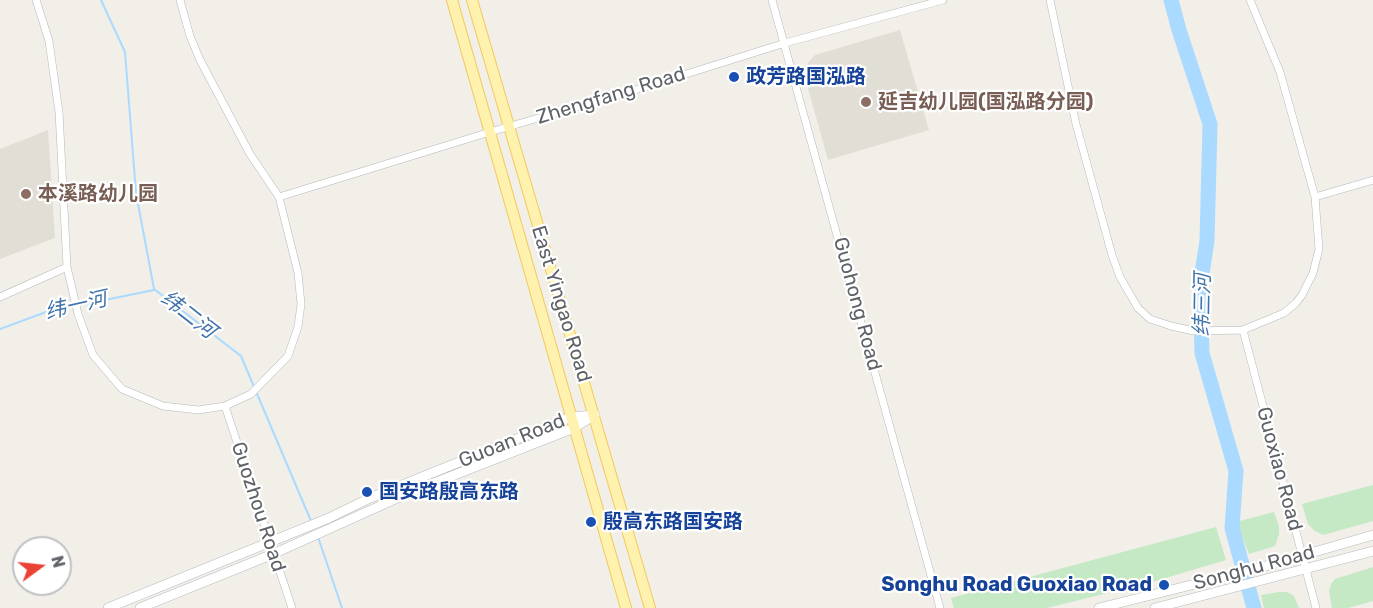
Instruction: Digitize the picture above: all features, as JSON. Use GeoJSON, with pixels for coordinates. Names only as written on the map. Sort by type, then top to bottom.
{"type":"FeatureCollection","features":[{"type":"Feature","properties":{"kind":"main road","name":"East Yingao Road"},"geometry":{"type":"LineString","coordinates":[[452,0],[626,608]]}},
{"type":"Feature","properties":{"kind":"main road","name":"East Yingao Road"},"geometry":{"type":"LineString","coordinates":[[472,0],[650,608]]}},
{"type":"Feature","properties":{"kind":"street"},"geometry":{"type":"LineString","coordinates":[[36,0],[49,41],[59,112],[67,267],[78,315],[93,355],[122,389],[163,406],[198,410],[225,406],[251,394],[288,356],[298,327],[301,304],[298,273],[279,197],[250,154],[200,60],[190,36],[180,0]]}},
{"type":"Feature","properties":{"kind":"street","name":"Guohong Road"},"geometry":{"type":"LineString","coordinates":[[772,0],[940,608]]}},
{"type":"Feature","properties":{"kind":"street","name":"Zhengfang Road"},"geometry":{"type":"LineString","coordinates":[[279,197],[785,43],[943,0]]}},
{"type":"Feature","properties":{"kind":"street"},"geometry":{"type":"LineString","coordinates":[[1050,0],[1076,124],[1116,266],[1127,292],[1138,308],[1150,319],[1194,331],[1243,330],[1284,313],[1302,295],[1313,273],[1319,249],[1315,197],[1280,72],[1250,0]]}},
{"type":"Feature","properties":{"kind":"street"},"geometry":{"type":"LineString","coordinates":[[1315,197],[1373,180]]}},
{"type":"Feature","properties":{"kind":"street"},"geometry":{"type":"LineString","coordinates":[[0,297],[67,267]]}},
{"type":"Feature","properties":{"kind":"street","name":"Guoxiao Road"},"geometry":{"type":"LineString","coordinates":[[1243,330],[1316,608]]}},
{"type":"Feature","properties":{"kind":"street","name":"Guozhou Road"},"geometry":{"type":"LineString","coordinates":[[225,406],[292,608]]}},
{"type":"Feature","properties":{"kind":"street","name":"Guoan Road"},"geometry":{"type":"LineString","coordinates":[[140,608],[273,554],[297,537],[330,523],[411,492],[573,422],[595,415]]}},
{"type":"Feature","properties":{"kind":"street","name":"Songhu Road"},"geometry":{"type":"LineString","coordinates":[[1099,608],[1231,575],[1373,535]]}},
{"type":"Feature","properties":{"kind":"street","name":"Guoan Road"},"geometry":{"type":"LineString","coordinates":[[108,608],[269,541],[297,537]]}},
{"type":"Feature","properties":{"kind":"street","name":"Songhu Road"},"geometry":{"type":"LineString","coordinates":[[1155,608],[1373,551]]}},
{"type":"Feature","properties":{"kind":"shaded area","name":"延吉幼儿园(国泓路分园)"},"geometry":{"type":"Polygon","coordinates":[[[900,30],[929,130],[828,160],[804,74],[808,63],[815,55],[900,30]]]}},
{"type":"Feature","properties":{"kind":"shaded area","name":"本溪路幼儿园"},"geometry":{"type":"Polygon","coordinates":[[[48,130],[55,238],[0,259],[0,149],[48,130]]]}},
{"type":"Feature","properties":{"kind":"green space"},"geometry":{"type":"Polygon","coordinates":[[[1373,485],[1373,521],[1323,535],[1308,524],[1302,504],[1373,485]]]}},
{"type":"Feature","properties":{"kind":"green space"},"geometry":{"type":"Polygon","coordinates":[[[1274,512],[1279,526],[1275,546],[1249,554],[1236,522],[1274,512]]]}},
{"type":"Feature","properties":{"kind":"green space"},"geometry":{"type":"Polygon","coordinates":[[[1216,527],[1226,560],[1152,582],[1047,608],[954,608],[951,598],[1216,527]]]}},
{"type":"Feature","properties":{"kind":"green space"},"geometry":{"type":"Polygon","coordinates":[[[1373,567],[1373,601],[1348,608],[1332,608],[1329,591],[1335,579],[1373,567]]]}},
{"type":"Feature","properties":{"kind":"green space"},"geometry":{"type":"Polygon","coordinates":[[[1287,592],[1294,596],[1299,608],[1264,608],[1261,595],[1287,592]]]}},
{"type":"Feature","properties":{"kind":"waterway","name":"纬二河"},"geometry":{"type":"LineString","coordinates":[[101,0],[125,52],[136,193],[154,289],[241,356],[311,521]]}},
{"type":"Feature","properties":{"kind":"waterway","name":"纬三河"},"geometry":{"type":"LineString","coordinates":[[1171,0],[1210,124],[1207,241],[1200,286],[1202,353],[1236,471],[1232,528],[1254,608]]}},
{"type":"Feature","properties":{"kind":"waterway","name":"纬一河"},"geometry":{"type":"LineString","coordinates":[[0,329],[46,312],[154,290]]}},
{"type":"Feature","properties":{"kind":"waterway","name":"纬二河"},"geometry":{"type":"LineString","coordinates":[[318,537],[342,608]]}},
{"type":"Feature","properties":{"kind":"place","name":"政芳路国泓路"},"geometry":{"type":"Point","coordinates":[734,77]}},
{"type":"Feature","properties":{"kind":"place","name":"延吉幼儿园(国泓路分园)"},"geometry":{"type":"Point","coordinates":[866,102]}},
{"type":"Feature","properties":{"kind":"place","name":"本溪路幼儿园"},"geometry":{"type":"Point","coordinates":[26,194]}},
{"type":"Feature","properties":{"kind":"place","name":"国安路殷高东路"},"geometry":{"type":"Point","coordinates":[367,492]}},
{"type":"Feature","properties":{"kind":"place","name":"殷高东路国安路"},"geometry":{"type":"Point","coordinates":[591,522]}},
{"type":"Feature","properties":{"kind":"place","name":"Songhu Road Guoxiao Road"},"geometry":{"type":"Point","coordinates":[1164,585]}}]}
